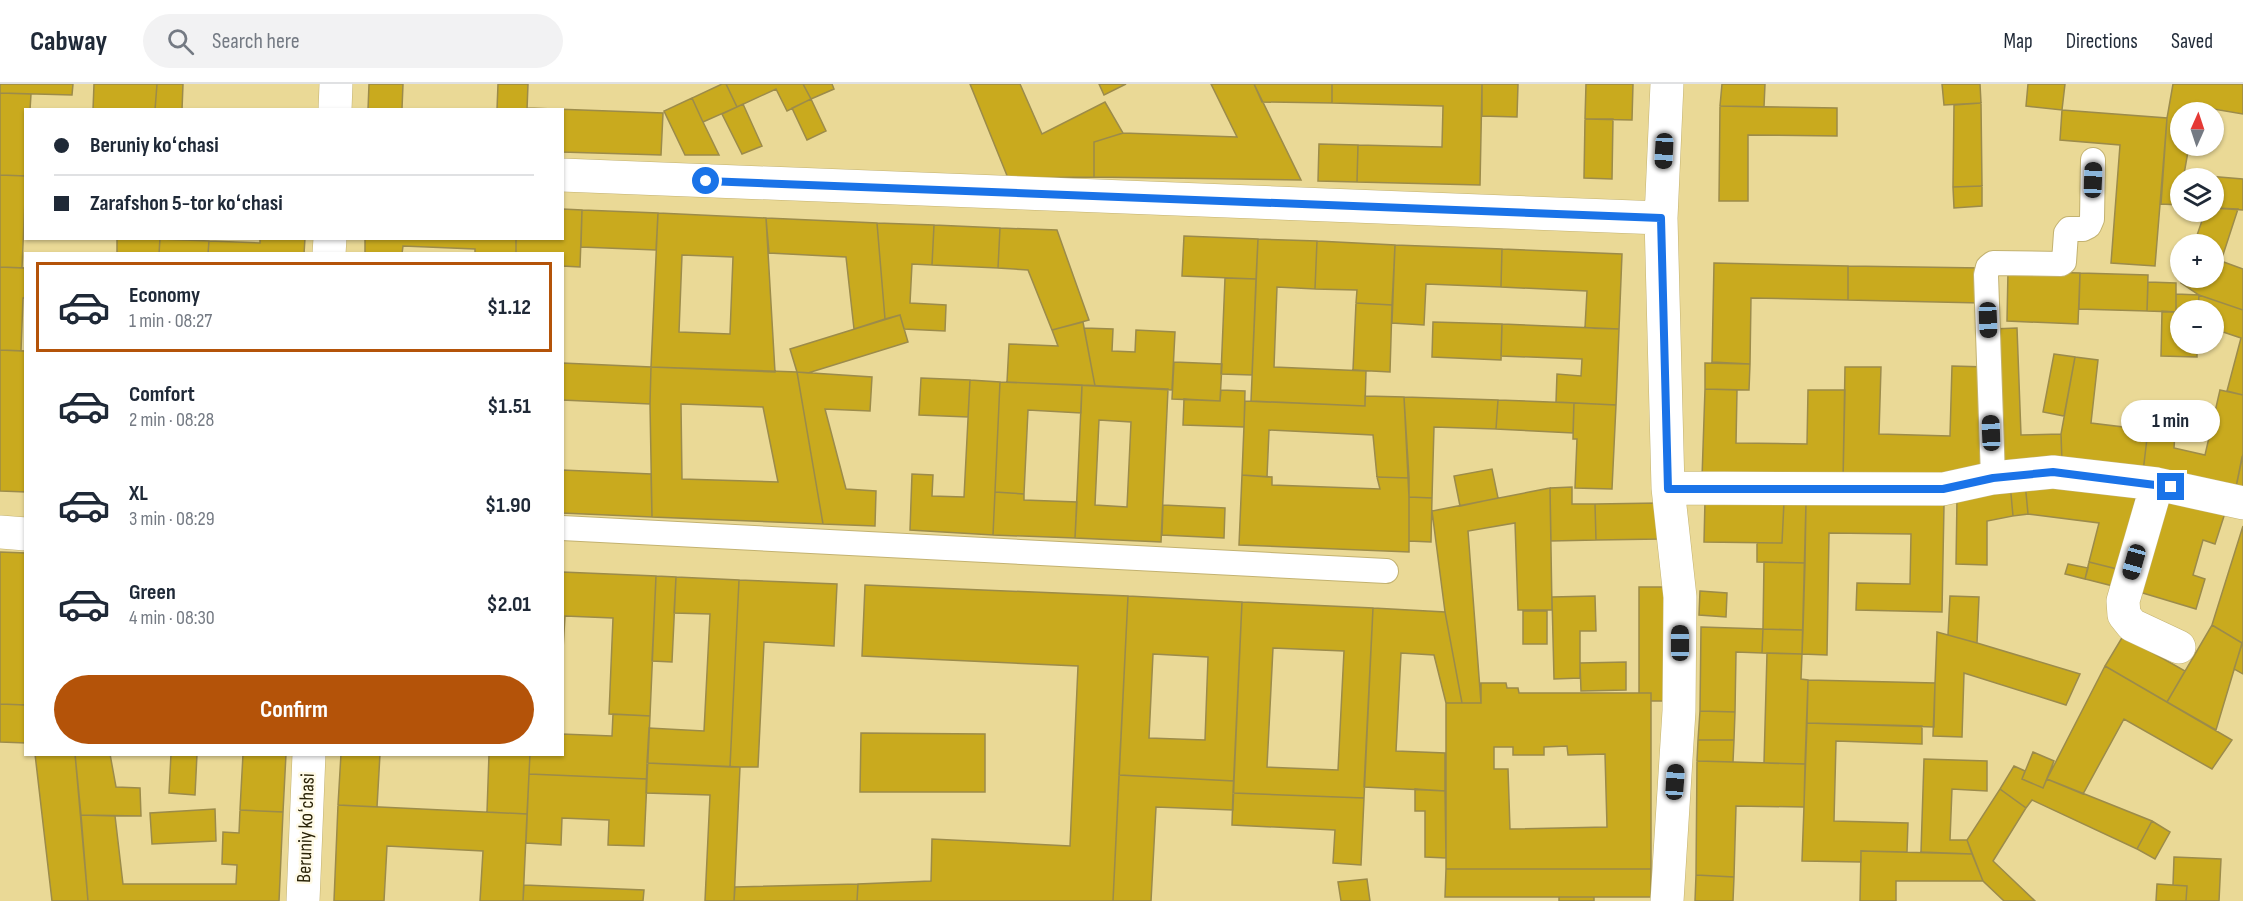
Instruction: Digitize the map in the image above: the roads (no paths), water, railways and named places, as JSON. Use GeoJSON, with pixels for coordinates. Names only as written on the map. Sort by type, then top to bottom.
{"type":"FeatureCollection","features":[{"type":"Feature","properties":{"kind":"street"},"geometry":{"type":"LineString","coordinates":[[335,108],[336,84]]}},
{"type":"Feature","properties":{"kind":"street"},"geometry":{"type":"LineString","coordinates":[[1667,84],[1661,218],[1668,489],[1680,597],[1679,711],[1667,901]]}},
{"type":"Feature","properties":{"kind":"street"},"geometry":{"type":"LineString","coordinates":[[564,175],[1661,218]]}},
{"type":"Feature","properties":{"kind":"street"},"geometry":{"type":"LineString","coordinates":[[1668,489],[1943,489],[1993,478],[2053,472],[2157,484],[2243,503]]}},
{"type":"Feature","properties":{"kind":"street"},"geometry":{"type":"LineString","coordinates":[[2157,484],[2123,601],[2124,615],[2132,625],[2179,647]]}},
{"type":"Feature","properties":{"kind":"street"},"geometry":{"type":"LineString","coordinates":[[0,532],[24,534]]}},
{"type":"Feature","properties":{"kind":"street","name":"Beruniy koʻchasi"},"geometry":{"type":"LineString","coordinates":[[303,901],[309,756]]}},
{"type":"Feature","properties":{"kind":"lane"},"geometry":{"type":"LineString","coordinates":[[1993,478],[1988,267],[1993,263],[2061,264],[2064,262],[2066,233],[2069,229],[2083,229],[2090,226],[2092,219],[2093,160]]}},
{"type":"Feature","properties":{"kind":"lane"},"geometry":{"type":"LineString","coordinates":[[564,528],[1386,572]]}}]}
